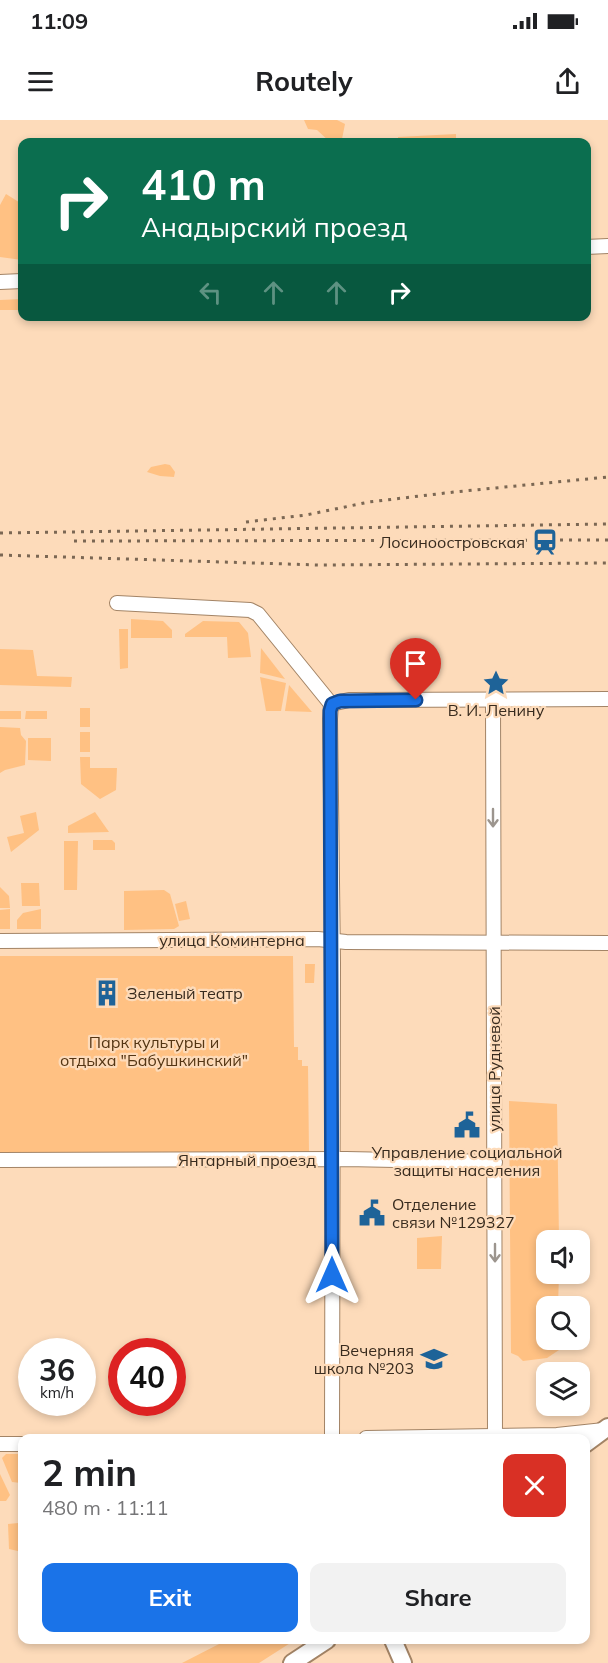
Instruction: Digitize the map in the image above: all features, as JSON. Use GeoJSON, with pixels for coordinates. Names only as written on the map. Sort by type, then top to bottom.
{"type":"FeatureCollection","features":[{"type":"Feature","properties":{"kind":"main road"},"geometry":{"type":"LineString","coordinates":[[590,1440],[606,1428]]}},
{"type":"Feature","properties":{"kind":"main road"},"geometry":{"type":"LineString","coordinates":[[292,1663],[321,1644]]}},
{"type":"Feature","properties":{"kind":"main road"},"geometry":{"type":"LineString","coordinates":[[395,1644],[403,1663]]}},
{"type":"Feature","properties":{"kind":"street"},"geometry":{"type":"LineString","coordinates":[[591,247],[608,246]]}},
{"type":"Feature","properties":{"kind":"street"},"geometry":{"type":"LineString","coordinates":[[0,282],[18,280]]}},
{"type":"Feature","properties":{"kind":"street"},"geometry":{"type":"LineString","coordinates":[[117,603],[250,609],[258,614],[332,704],[330,719],[332,1434]]}},
{"type":"Feature","properties":{"kind":"street"},"geometry":{"type":"LineString","coordinates":[[332,704],[349,700],[608,699]]}},
{"type":"Feature","properties":{"kind":"street","name":"улица Рудневой"},"geometry":{"type":"LineString","coordinates":[[493,701],[495,1434]]}},
{"type":"Feature","properties":{"kind":"street","name":"улица Коминтерна"},"geometry":{"type":"LineString","coordinates":[[0,941],[318,939],[332,941],[608,943]]}},
{"type":"Feature","properties":{"kind":"street","name":"Янтарный проезд"},"geometry":{"type":"LineString","coordinates":[[0,1160],[332,1159],[495,1162]]}},
{"type":"Feature","properties":{"kind":"street"},"geometry":{"type":"LineString","coordinates":[[564,1434],[606,1428]]}},
{"type":"Feature","properties":{"kind":"street"},"geometry":{"type":"LineString","coordinates":[[0,1444],[18,1444]]}},
{"type":"Feature","properties":{"kind":"green space"},"geometry":{"type":"Polygon","coordinates":[[[304,120],[337,120],[345,124],[342,138],[326,138],[317,130],[308,129],[304,120]]]}},
{"type":"Feature","properties":{"kind":"green space"},"geometry":{"type":"Polygon","coordinates":[[[456,134],[456,138],[398,137],[456,134]]]}},
{"type":"Feature","properties":{"kind":"green space"},"geometry":{"type":"Polygon","coordinates":[[[6,194],[18,202],[18,259],[0,257],[0,205],[6,194]]]}},
{"type":"Feature","properties":{"kind":"green space"},"geometry":{"type":"Polygon","coordinates":[[[18,299],[18,310],[0,310],[0,300],[18,299]]]}},
{"type":"Feature","properties":{"kind":"green space"},"geometry":{"type":"Polygon","coordinates":[[[170,465],[175,472],[174,477],[147,472],[151,467],[170,465]]]}},
{"type":"Feature","properties":{"kind":"green space"},"geometry":{"type":"Polygon","coordinates":[[[131,619],[163,621],[172,630],[172,638],[131,638],[131,619]]]}},
{"type":"Feature","properties":{"kind":"green space"},"geometry":{"type":"Polygon","coordinates":[[[203,621],[239,622],[248,633],[251,657],[228,658],[227,637],[185,637],[185,634],[203,621]]]}},
{"type":"Feature","properties":{"kind":"green space"},"geometry":{"type":"Polygon","coordinates":[[[119,629],[128,629],[128,668],[120,669],[119,629]]]}},
{"type":"Feature","properties":{"kind":"green space"},"geometry":{"type":"Polygon","coordinates":[[[261,648],[285,679],[260,673],[261,648]]]}},
{"type":"Feature","properties":{"kind":"green space"},"geometry":{"type":"Polygon","coordinates":[[[0,649],[33,650],[37,676],[72,677],[71,687],[0,685],[0,649]]]}},
{"type":"Feature","properties":{"kind":"green space"},"geometry":{"type":"Polygon","coordinates":[[[260,677],[286,683],[281,711],[266,711],[260,677]]]}},
{"type":"Feature","properties":{"kind":"green space"},"geometry":{"type":"Polygon","coordinates":[[[289,685],[312,712],[285,711],[289,685]]]}},
{"type":"Feature","properties":{"kind":"green space"},"geometry":{"type":"Polygon","coordinates":[[[80,708],[90,708],[90,727],[80,727],[80,708]]]}},
{"type":"Feature","properties":{"kind":"green space"},"geometry":{"type":"Polygon","coordinates":[[[0,711],[21,711],[21,719],[0,719],[0,711]]]}},
{"type":"Feature","properties":{"kind":"green space"},"geometry":{"type":"Polygon","coordinates":[[[26,711],[47,711],[47,719],[25,719],[26,711]]]}},
{"type":"Feature","properties":{"kind":"green space"},"geometry":{"type":"Polygon","coordinates":[[[0,727],[20,728],[21,735],[26,741],[25,765],[0,773],[0,727]]]}},
{"type":"Feature","properties":{"kind":"green space"},"geometry":{"type":"Polygon","coordinates":[[[80,732],[90,732],[90,752],[80,752],[80,732]]]}},
{"type":"Feature","properties":{"kind":"green space"},"geometry":{"type":"Polygon","coordinates":[[[28,738],[51,738],[51,761],[28,760],[28,738]]]}},
{"type":"Feature","properties":{"kind":"green space"},"geometry":{"type":"Polygon","coordinates":[[[80,757],[90,757],[90,768],[117,768],[116,790],[100,799],[81,784],[80,757]]]}},
{"type":"Feature","properties":{"kind":"green space"},"geometry":{"type":"Polygon","coordinates":[[[36,812],[39,830],[11,852],[7,837],[24,833],[20,816],[36,812]]]}},
{"type":"Feature","properties":{"kind":"green space"},"geometry":{"type":"Polygon","coordinates":[[[95,812],[109,832],[68,833],[68,826],[95,812]]]}},
{"type":"Feature","properties":{"kind":"green space"},"geometry":{"type":"Polygon","coordinates":[[[93,840],[112,840],[115,843],[115,850],[93,850],[93,840]]]}},
{"type":"Feature","properties":{"kind":"green space"},"geometry":{"type":"Polygon","coordinates":[[[64,841],[78,841],[77,890],[64,890],[64,841]]]}},
{"type":"Feature","properties":{"kind":"green space"},"geometry":{"type":"Polygon","coordinates":[[[21,883],[39,883],[40,906],[22,906],[21,883]]]}},
{"type":"Feature","properties":{"kind":"green space"},"geometry":{"type":"Polygon","coordinates":[[[0,887],[9,896],[10,908],[0,908],[0,887]]]}},
{"type":"Feature","properties":{"kind":"green space"},"geometry":{"type":"Polygon","coordinates":[[[164,890],[170,894],[179,926],[174,929],[124,930],[124,891],[164,890]]]}},
{"type":"Feature","properties":{"kind":"green space"},"geometry":{"type":"Polygon","coordinates":[[[186,901],[190,919],[179,921],[175,904],[186,901]]]}},
{"type":"Feature","properties":{"kind":"green space"},"geometry":{"type":"Polygon","coordinates":[[[10,909],[10,929],[0,929],[0,910],[10,909]]]}},
{"type":"Feature","properties":{"kind":"green space"},"geometry":{"type":"Polygon","coordinates":[[[41,909],[41,929],[17,929],[17,920],[23,913],[41,909]]]}},
{"type":"Feature","properties":{"kind":"green space","name":"Парк культуры и отдыха \"Бабушкинский\""},"geometry":{"type":"Polygon","coordinates":[[[0,956],[293,956],[294,1047],[298,1047],[298,1060],[302,1060],[302,1066],[308,1066],[309,1154],[0,1154],[0,956]]]}},
{"type":"Feature","properties":{"kind":"green space"},"geometry":{"type":"Polygon","coordinates":[[[305,964],[315,964],[314,983],[305,983],[305,964]]]}},
{"type":"Feature","properties":{"kind":"green space"},"geometry":{"type":"Polygon","coordinates":[[[509,1101],[557,1104],[559,1230],[536,1230],[536,1284],[559,1284],[558,1296],[536,1296],[536,1350],[559,1350],[547,1358],[523,1361],[511,1353],[509,1101]]]}},
{"type":"Feature","properties":{"kind":"green space"},"geometry":{"type":"Polygon","coordinates":[[[442,1236],[441,1269],[417,1269],[417,1238],[442,1236]]]}},
{"type":"Feature","properties":{"kind":"green space"},"geometry":{"type":"Polygon","coordinates":[[[6,1454],[18,1454],[18,1483],[12,1482],[2,1458],[6,1454]]]}},
{"type":"Feature","properties":{"kind":"green space"},"geometry":{"type":"Polygon","coordinates":[[[0,1474],[10,1495],[6,1501],[0,1501],[0,1474]]]}},
{"type":"Feature","properties":{"kind":"green space"},"geometry":{"type":"Polygon","coordinates":[[[18,1523],[18,1551],[9,1549],[8,1524],[18,1523]]]}},
{"type":"Feature","properties":{"kind":"green space"},"geometry":{"type":"Polygon","coordinates":[[[219,1644],[289,1644],[259,1663],[182,1663],[219,1644]]]}},
{"type":"Feature","properties":{"kind":"railway"},"geometry":{"type":"LineString","coordinates":[[246,522],[306,515],[369,502],[608,477]]}},
{"type":"Feature","properties":{"kind":"railway"},"geometry":{"type":"LineString","coordinates":[[0,533],[608,524]]}},
{"type":"Feature","properties":{"kind":"railway"},"geometry":{"type":"LineString","coordinates":[[74,541],[608,540]]}},
{"type":"Feature","properties":{"kind":"railway"},"geometry":{"type":"LineString","coordinates":[[0,555],[318,565],[608,563]]}},
{"type":"Feature","properties":{"kind":"place","name":"Лосиноостровская"},"geometry":{"type":"Point","coordinates":[545,542]}},
{"type":"Feature","properties":{"kind":"place","name":"В. И. Ленину"},"geometry":{"type":"Point","coordinates":[496,683]}},
{"type":"Feature","properties":{"kind":"place","name":"Зеленый театр"},"geometry":{"type":"Point","coordinates":[107,993]}},
{"type":"Feature","properties":{"kind":"place","name":"Управление социальной защиты населения"},"geometry":{"type":"Point","coordinates":[467,1125]}},
{"type":"Feature","properties":{"kind":"place","name":"Отделение связи №129327"},"geometry":{"type":"Point","coordinates":[372,1213]}},
{"type":"Feature","properties":{"kind":"place","name":"Вечерняя школа №203"},"geometry":{"type":"Point","coordinates":[434,1359]}},
{"type":"Feature","properties":{"kind":"route"},"geometry":{"type":"LineString","coordinates":[[332,1275],[333,962],[330,871],[330,711],[332,704],[340,701],[416,700]]}}]}
